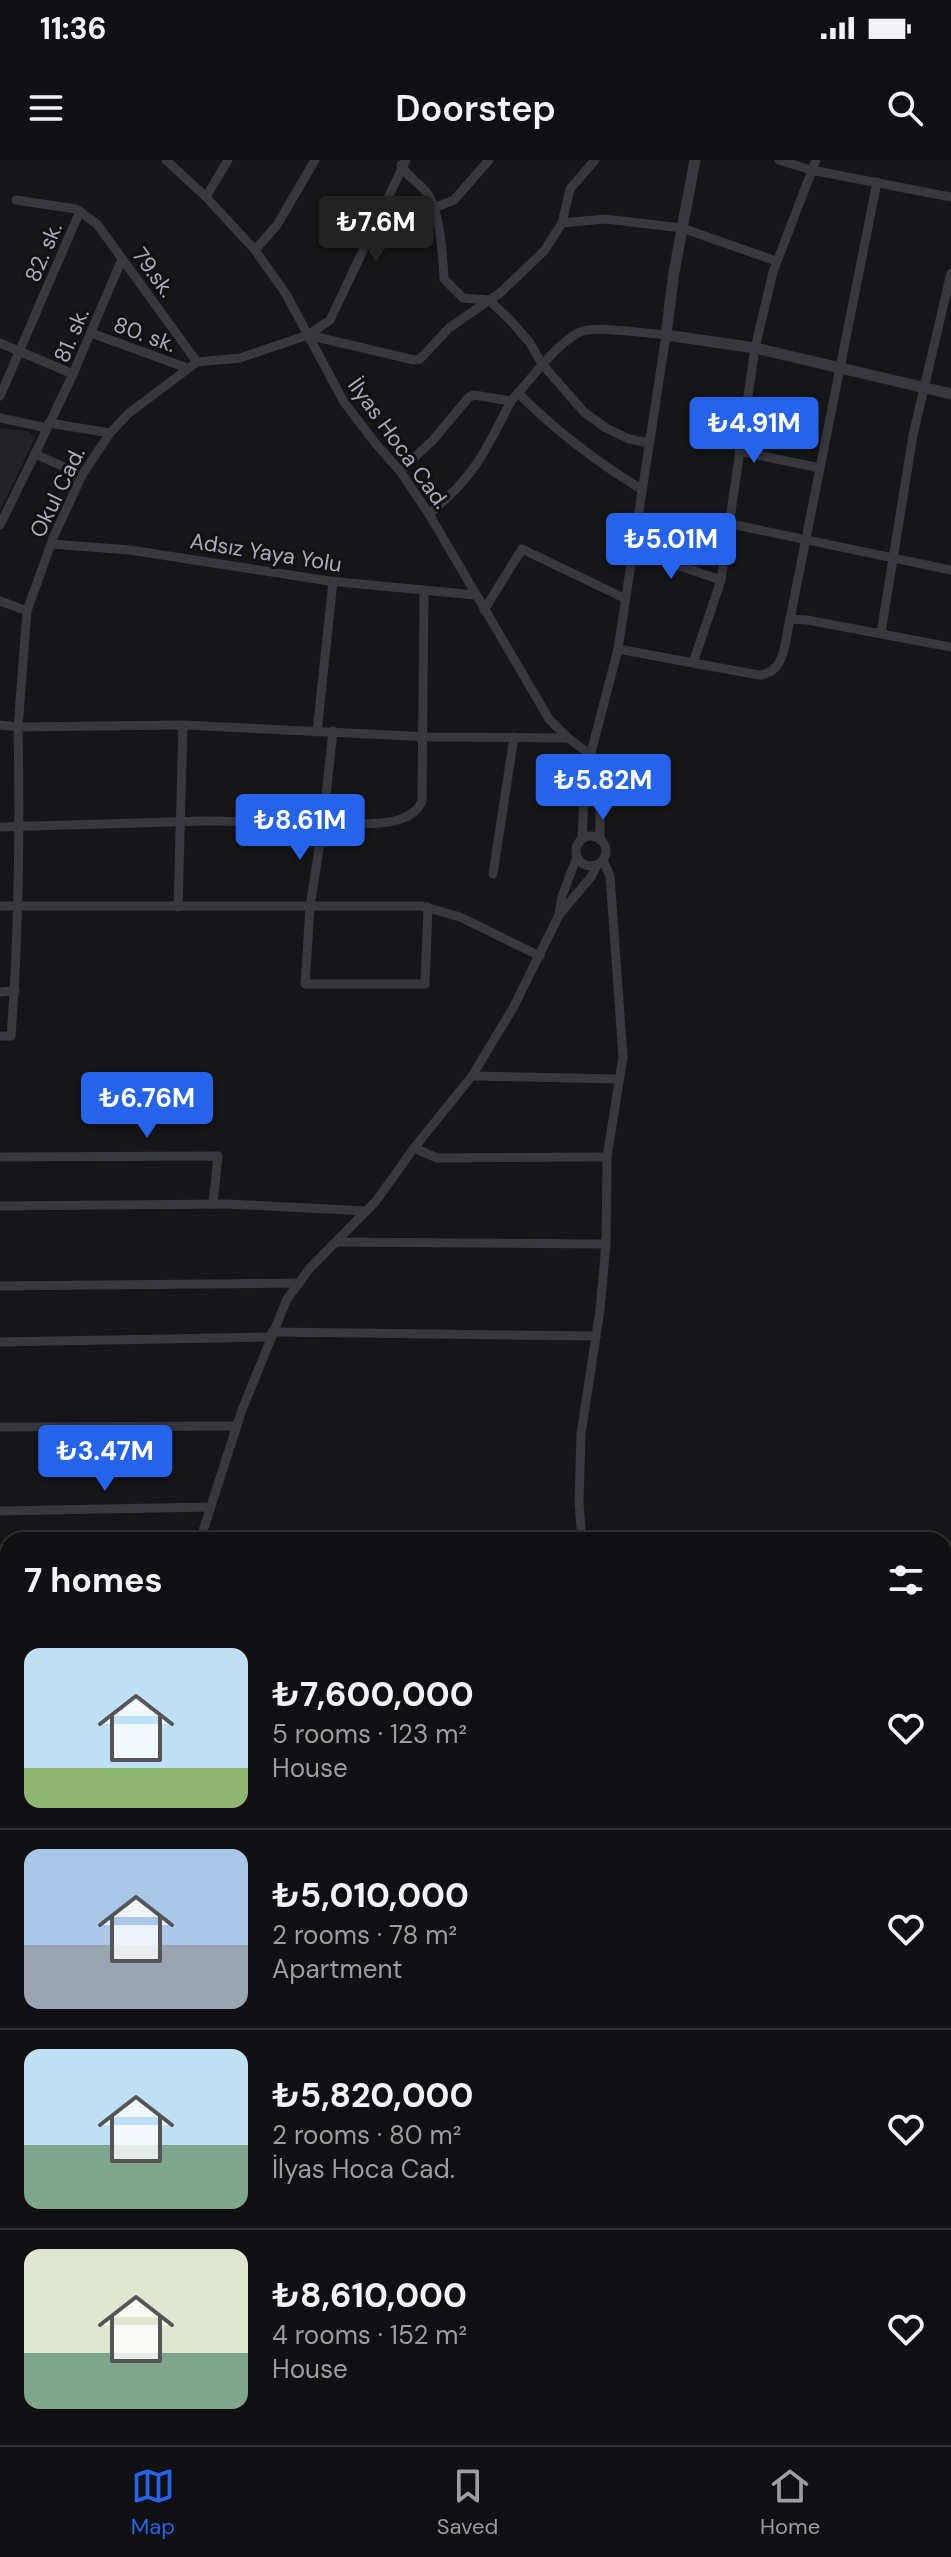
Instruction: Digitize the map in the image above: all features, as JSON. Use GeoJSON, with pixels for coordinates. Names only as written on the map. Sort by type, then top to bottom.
{"type":"FeatureCollection","features":[{"type":"Feature","properties":{"kind":"street","name":"İlyas Hoca Cad."},"geometry":{"type":"LineString","coordinates":[[166,160],[206,197],[255,250],[286,294],[344,402],[400,471],[429,514],[549,719],[590,760]]}},
{"type":"Feature","properties":{"kind":"street"},"geometry":{"type":"LineString","coordinates":[[206,197],[228,160]]}},
{"type":"Feature","properties":{"kind":"street"},"geometry":{"type":"LineString","coordinates":[[255,250],[277,225],[315,160]]}},
{"type":"Feature","properties":{"kind":"street"},"geometry":{"type":"LineString","coordinates":[[434,208],[454,200],[489,160]]}},
{"type":"Feature","properties":{"kind":"street"},"geometry":{"type":"LineString","coordinates":[[582,839],[585,776],[618,649],[695,160]]}},
{"type":"Feature","properties":{"kind":"street"},"geometry":{"type":"LineString","coordinates":[[779,160],[811,170],[951,197]]}},
{"type":"Feature","properties":{"kind":"street"},"geometry":{"type":"LineString","coordinates":[[693,663],[721,580],[755,348],[776,261],[816,160]]}},
{"type":"Feature","properties":{"kind":"street"},"geometry":{"type":"LineString","coordinates":[[308,335],[420,359],[449,328],[500,293],[544,251],[562,223],[570,189],[592,161]]}},
{"type":"Feature","properties":{"kind":"street"},"geometry":{"type":"LineString","coordinates":[[403,163],[408,177],[427,193],[434,208],[443,249],[444,279],[463,298],[489,300],[530,343],[542,364],[584,412],[606,428],[629,439],[649,443]]}},
{"type":"Feature","properties":{"kind":"street"},"geometry":{"type":"LineString","coordinates":[[308,335],[330,320],[403,163]]}},
{"type":"Feature","properties":{"kind":"street"},"geometry":{"type":"LineString","coordinates":[[618,649],[759,675],[769,674],[779,665],[877,182]]}},
{"type":"Feature","properties":{"kind":"street"},"geometry":{"type":"LineString","coordinates":[[16,200],[78,210]]}},
{"type":"Feature","properties":{"kind":"street","name":"79.sk."},"geometry":{"type":"LineString","coordinates":[[78,210],[97,224],[197,362]]}},
{"type":"Feature","properties":{"kind":"street","name":"82. sk."},"geometry":{"type":"LineString","coordinates":[[0,396],[78,210]]}},
{"type":"Feature","properties":{"kind":"street"},"geometry":{"type":"LineString","coordinates":[[562,223],[605,219],[682,228],[776,261]]}},
{"type":"Feature","properties":{"kind":"street","name":"81. sk."},"geometry":{"type":"LineString","coordinates":[[0,525],[73,374],[122,259]]}},
{"type":"Feature","properties":{"kind":"street"},"geometry":{"type":"LineString","coordinates":[[881,633],[922,388],[951,273]]}},
{"type":"Feature","properties":{"kind":"street"},"geometry":{"type":"LineString","coordinates":[[429,514],[470,476],[484,456],[514,397],[542,364],[578,332],[591,329],[666,335],[755,348],[951,394]]}},
{"type":"Feature","properties":{"kind":"street","name":"80. sk."},"geometry":{"type":"LineString","coordinates":[[91,333],[187,368]]}},
{"type":"Feature","properties":{"kind":"street","name":"Okul Cad."},"geometry":{"type":"LineString","coordinates":[[0,1036],[11,1036],[15,991],[20,826],[18,727],[27,611],[51,544],[82,475],[110,433],[129,413],[197,362],[240,358],[308,335]]}},
{"type":"Feature","properties":{"kind":"street"},"geometry":{"type":"LineString","coordinates":[[0,343],[73,374]]}},
{"type":"Feature","properties":{"kind":"street"},"geometry":{"type":"LineString","coordinates":[[400,471],[433,440],[469,397],[514,397],[596,462],[641,489]]}},
{"type":"Feature","properties":{"kind":"street"},"geometry":{"type":"LineString","coordinates":[[0,418],[110,433]]}},
{"type":"Feature","properties":{"kind":"street"},"geometry":{"type":"LineString","coordinates":[[739,451],[820,468]]}},
{"type":"Feature","properties":{"kind":"street"},"geometry":{"type":"LineString","coordinates":[[35,454],[82,475]]}},
{"type":"Feature","properties":{"kind":"street"},"geometry":{"type":"LineString","coordinates":[[731,524],[951,570]]}},
{"type":"Feature","properties":{"kind":"street","name":"Adsız Yaya Yolu"},"geometry":{"type":"LineString","coordinates":[[51,544],[130,550],[333,581],[475,595]]}},
{"type":"Feature","properties":{"kind":"street"},"geometry":{"type":"LineString","coordinates":[[484,610],[522,549],[624,598]]}},
{"type":"Feature","properties":{"kind":"street"},"geometry":{"type":"LineString","coordinates":[[632,550],[721,580]]}},
{"type":"Feature","properties":{"kind":"street"},"geometry":{"type":"LineString","coordinates":[[317,732],[333,581]]}},
{"type":"Feature","properties":{"kind":"street"},"geometry":{"type":"LineString","coordinates":[[0,827],[395,822],[409,818],[416,813],[423,794],[424,590]]}},
{"type":"Feature","properties":{"kind":"street"},"geometry":{"type":"LineString","coordinates":[[0,601],[27,611]]}},
{"type":"Feature","properties":{"kind":"street"},"geometry":{"type":"LineString","coordinates":[[790,619],[951,647]]}},
{"type":"Feature","properties":{"kind":"street"},"geometry":{"type":"LineString","coordinates":[[0,725],[183,725],[424,737],[568,738]]}},
{"type":"Feature","properties":{"kind":"street"},"geometry":{"type":"LineString","coordinates":[[178,907],[183,725]]}},
{"type":"Feature","properties":{"kind":"street"},"geometry":{"type":"LineString","coordinates":[[333,731],[310,907],[305,984],[425,984],[428,907]]}},
{"type":"Feature","properties":{"kind":"street"},"geometry":{"type":"LineString","coordinates":[[493,874],[514,737]]}},
{"type":"Feature","properties":{"kind":"street"},"geometry":{"type":"LineString","coordinates":[[590,760],[600,811],[600,840]]}},
{"type":"Feature","properties":{"kind":"street"},"geometry":{"type":"LineString","coordinates":[[202,1532],[237,1426],[287,1299],[366,1211],[472,1076],[513,1008],[559,915],[600,863],[606,849],[593,836],[582,839],[577,845],[577,857],[562,896],[559,915]]}},
{"type":"Feature","properties":{"kind":"street"},"geometry":{"type":"LineString","coordinates":[[577,857],[585,865],[600,863]]}},
{"type":"Feature","properties":{"kind":"street"},"geometry":{"type":"LineString","coordinates":[[581,1532],[581,1434],[606,1244],[607,1157],[617,1079],[623,1057],[610,876],[600,863]]}},
{"type":"Feature","properties":{"kind":"street"},"geometry":{"type":"LineString","coordinates":[[0,906],[428,907],[460,917],[540,956]]}},
{"type":"Feature","properties":{"kind":"street"},"geometry":{"type":"LineString","coordinates":[[0,992],[15,991]]}},
{"type":"Feature","properties":{"kind":"street"},"geometry":{"type":"LineString","coordinates":[[472,1076],[617,1079]]}},
{"type":"Feature","properties":{"kind":"street"},"geometry":{"type":"LineString","coordinates":[[414,1148],[437,1158],[607,1157]]}},
{"type":"Feature","properties":{"kind":"street"},"geometry":{"type":"LineString","coordinates":[[0,1157],[218,1156],[213,1204]]}},
{"type":"Feature","properties":{"kind":"street"},"geometry":{"type":"LineString","coordinates":[[0,1206],[213,1204],[366,1211]]}},
{"type":"Feature","properties":{"kind":"street"},"geometry":{"type":"LineString","coordinates":[[336,1242],[606,1244]]}},
{"type":"Feature","properties":{"kind":"street"},"geometry":{"type":"LineString","coordinates":[[0,1286],[299,1283]]}},
{"type":"Feature","properties":{"kind":"street"},"geometry":{"type":"LineString","coordinates":[[0,1342],[271,1334],[596,1336]]}},
{"type":"Feature","properties":{"kind":"street"},"geometry":{"type":"LineString","coordinates":[[0,1427],[237,1426]]}},
{"type":"Feature","properties":{"kind":"street"},"geometry":{"type":"LineString","coordinates":[[0,1511],[210,1507]]}},
{"type":"Feature","properties":{"kind":"shaded area"},"geometry":{"type":"Polygon","coordinates":[[[0,428],[28,431],[35,438],[0,511],[0,428]]]}}]}
